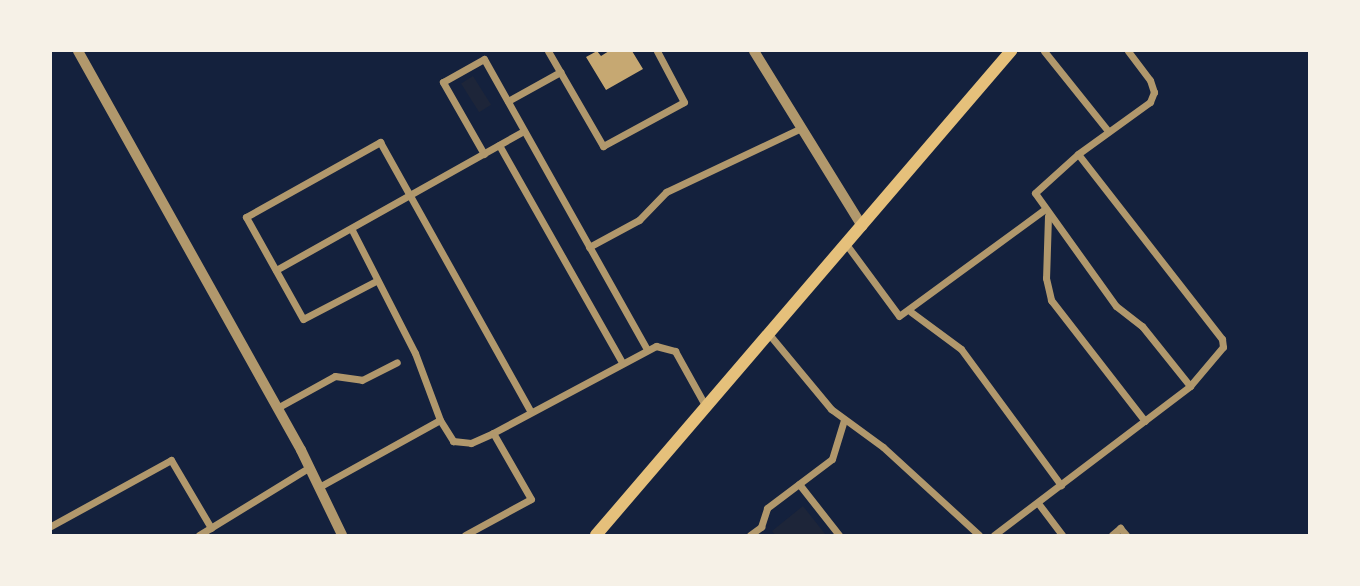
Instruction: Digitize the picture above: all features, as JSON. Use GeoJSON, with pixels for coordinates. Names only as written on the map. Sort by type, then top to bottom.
{"type":"FeatureCollection","features":[{"type":"Feature","properties":{"kind":"main road"},"geometry":{"type":"LineString","coordinates":[[596,535],[704,403],[862,226],[1011,51]]}},
{"type":"Feature","properties":{"kind":"street"},"geometry":{"type":"LineString","coordinates":[[78,51],[310,467],[342,535]]}},
{"type":"Feature","properties":{"kind":"street"},"geometry":{"type":"LineString","coordinates":[[548,51],[603,146],[684,102],[657,51]]}},
{"type":"Feature","properties":{"kind":"street"},"geometry":{"type":"LineString","coordinates":[[754,51],[799,129],[862,226]]}},
{"type":"Feature","properties":{"kind":"street"},"geometry":{"type":"LineString","coordinates":[[1044,51],[1108,131]]}},
{"type":"Feature","properties":{"kind":"street"},"geometry":{"type":"LineString","coordinates":[[1128,51],[1154,92],[1150,102],[1078,154],[1039,186],[1035,193],[1046,213],[1116,306],[1142,326],[1190,386]]}},
{"type":"Feature","properties":{"kind":"street"},"geometry":{"type":"LineString","coordinates":[[484,154],[443,82],[484,60],[646,348]]}},
{"type":"Feature","properties":{"kind":"street"},"geometry":{"type":"LineString","coordinates":[[508,102],[560,72]]}},
{"type":"Feature","properties":{"kind":"street"},"geometry":{"type":"LineString","coordinates":[[589,247],[639,220],[666,192],[799,129]]}},
{"type":"Feature","properties":{"kind":"street"},"geometry":{"type":"LineString","coordinates":[[276,270],[352,230],[524,131]]}},
{"type":"Feature","properties":{"kind":"street"},"geometry":{"type":"LineString","coordinates":[[376,281],[303,318],[246,217],[380,142],[531,412]]}},
{"type":"Feature","properties":{"kind":"street"},"geometry":{"type":"LineString","coordinates":[[499,145],[621,361]]}},
{"type":"Feature","properties":{"kind":"street"},"geometry":{"type":"LineString","coordinates":[[994,535],[1190,386],[1218,355],[1222,339],[1078,154]]}},
{"type":"Feature","properties":{"kind":"street"},"geometry":{"type":"LineString","coordinates":[[846,244],[893,313],[899,316],[911,312],[1046,213]]}},
{"type":"Feature","properties":{"kind":"street"},"geometry":{"type":"LineString","coordinates":[[1046,213],[1046,278],[1051,300],[1144,421]]}},
{"type":"Feature","properties":{"kind":"street"},"geometry":{"type":"LineString","coordinates":[[352,230],[415,353],[440,420],[459,443],[493,433],[646,348],[675,351],[704,403]]}},
{"type":"Feature","properties":{"kind":"street"},"geometry":{"type":"LineString","coordinates":[[911,312],[961,349],[1061,485]]}},
{"type":"Feature","properties":{"kind":"street"},"geometry":{"type":"LineString","coordinates":[[768,333],[844,420],[883,447],[978,535]]}},
{"type":"Feature","properties":{"kind":"street"},"geometry":{"type":"LineString","coordinates":[[277,408],[335,376],[362,380],[397,362]]}},
{"type":"Feature","properties":{"kind":"street"},"geometry":{"type":"LineString","coordinates":[[319,487],[440,420]]}},
{"type":"Feature","properties":{"kind":"street"},"geometry":{"type":"LineString","coordinates":[[750,535],[761,527],[766,508],[832,459],[844,420]]}},
{"type":"Feature","properties":{"kind":"street"},"geometry":{"type":"LineString","coordinates":[[465,535],[531,499],[493,433]]}},
{"type":"Feature","properties":{"kind":"street"},"geometry":{"type":"LineString","coordinates":[[51,526],[171,460],[211,528]]}},
{"type":"Feature","properties":{"kind":"street"},"geometry":{"type":"LineString","coordinates":[[199,535],[310,467]]}},
{"type":"Feature","properties":{"kind":"street"},"geometry":{"type":"LineString","coordinates":[[799,484],[839,535]]}},
{"type":"Feature","properties":{"kind":"street"},"geometry":{"type":"LineString","coordinates":[[1038,503],[1062,535]]}},
{"type":"Feature","properties":{"kind":"street"},"geometry":{"type":"LineString","coordinates":[[1112,535],[1121,528],[1126,535]]}},
{"type":"Feature","properties":{"kind":"shaded area"},"geometry":{"type":"Polygon","coordinates":[[[473,76],[491,105],[479,112],[461,83],[473,76]]]}},
{"type":"Feature","properties":{"kind":"shaded area"},"geometry":{"type":"Polygon","coordinates":[[[803,506],[826,535],[775,535],[772,531],[803,506]]]}},
{"type":"Feature","properties":{"kind":"building"},"geometry":{"type":"Polygon","coordinates":[[[597,51],[601,56],[609,51],[632,51],[643,69],[606,90],[586,57],[597,51]]]}}]}
